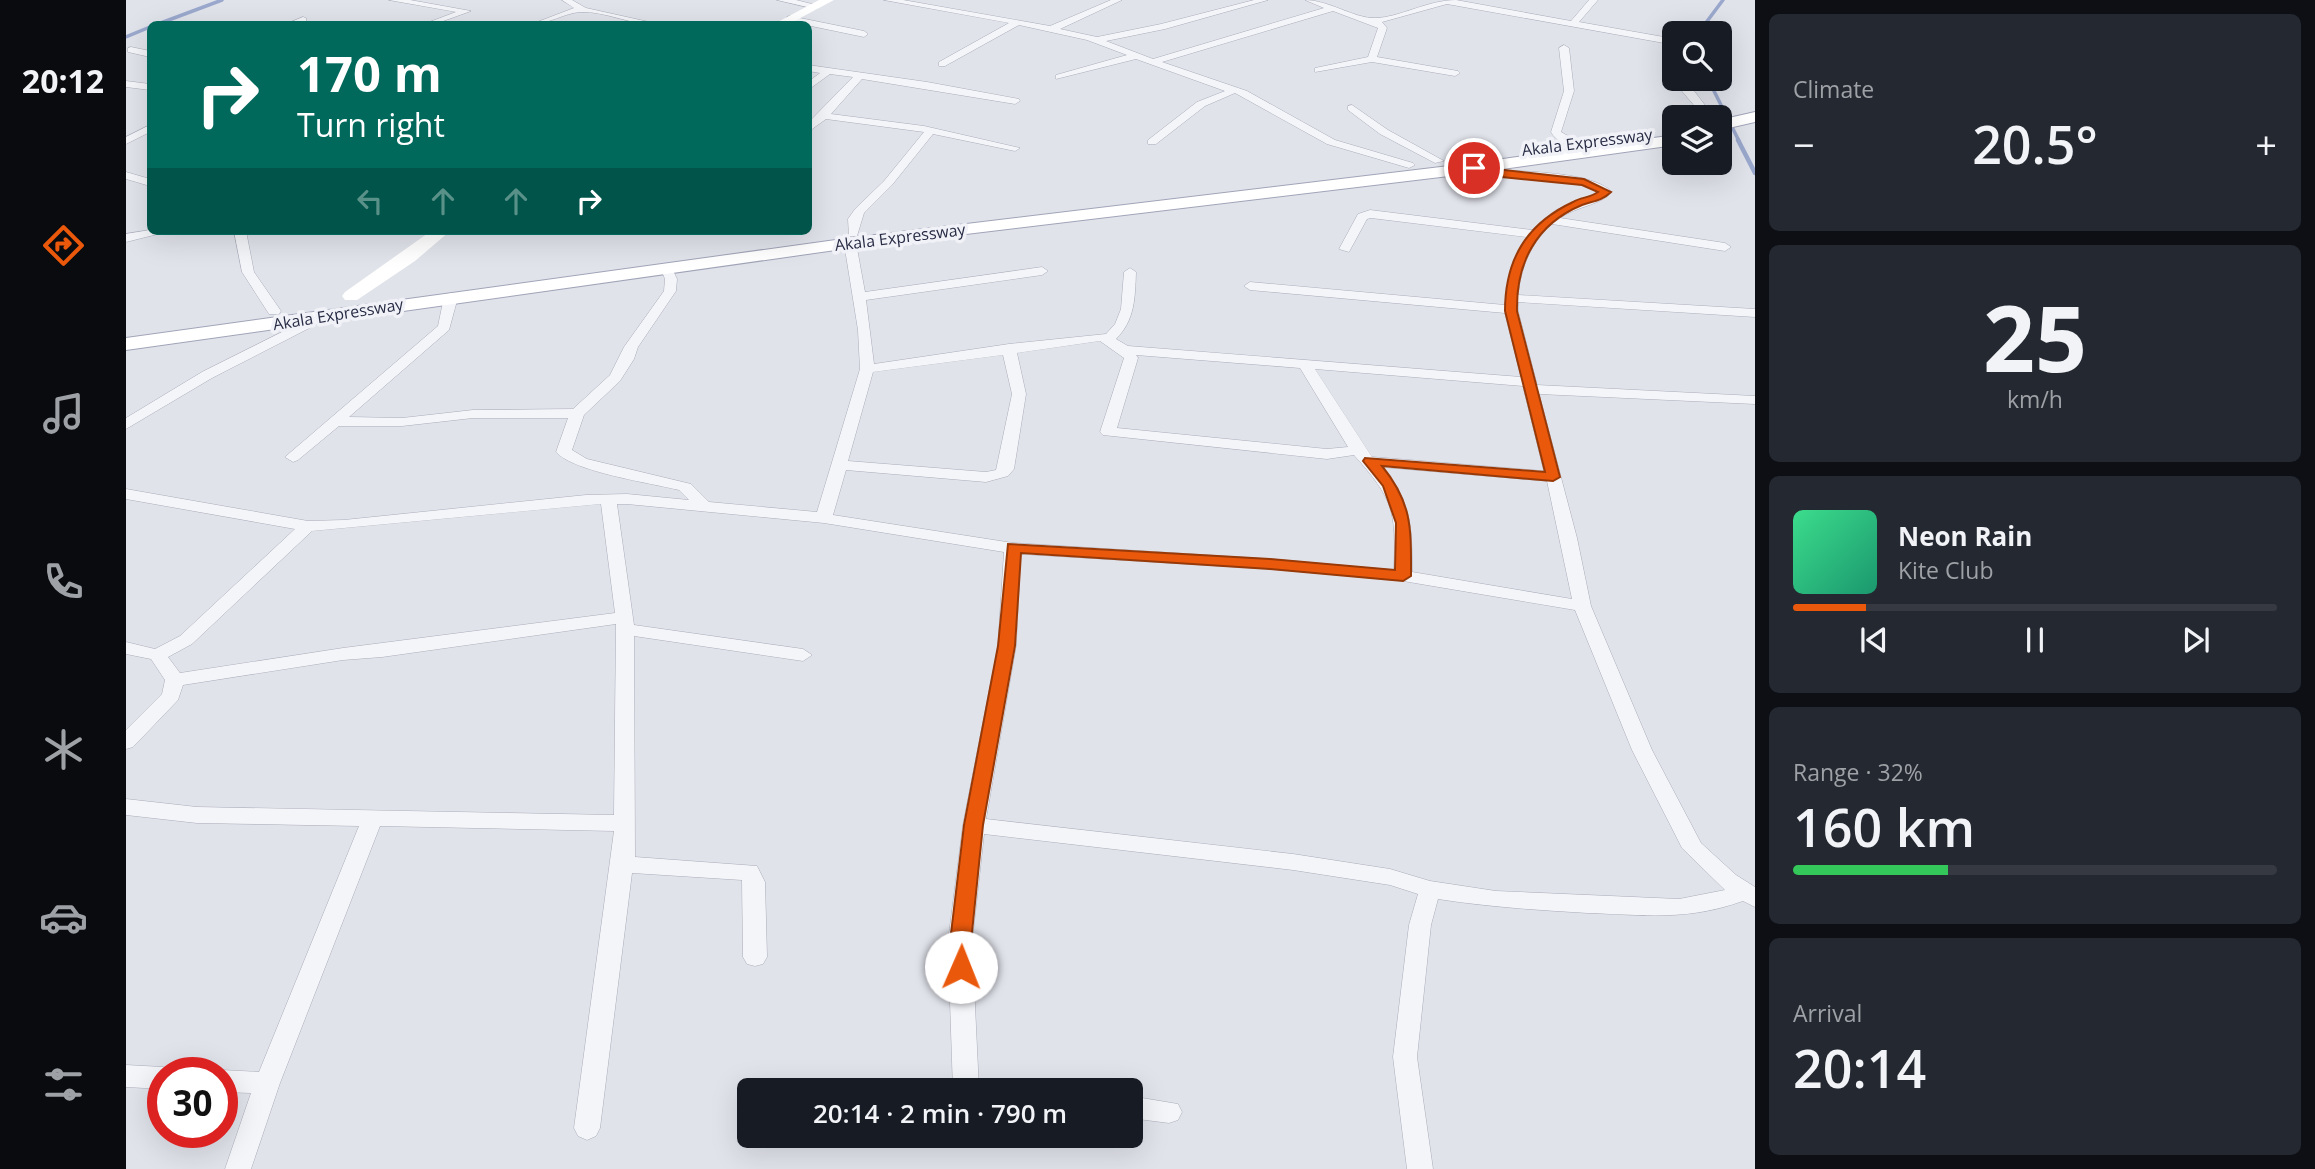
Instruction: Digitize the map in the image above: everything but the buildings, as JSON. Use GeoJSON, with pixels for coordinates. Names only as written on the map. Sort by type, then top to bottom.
{"type":"FeatureCollection","features":[{"type":"Feature","properties":{"kind":"main road"},"geometry":{"type":"LineString","coordinates":[[1732,123],[1754,120]]}},
{"type":"Feature","properties":{"kind":"main road"},"geometry":{"type":"LineString","coordinates":[[1732,129],[1754,120]]}},
{"type":"Feature","properties":{"kind":"main road","name":"Akala Expressway"},"geometry":{"type":"LineString","coordinates":[[1343,177],[1409,165],[1662,133]]}},
{"type":"Feature","properties":{"kind":"main road","name":"Akala Expressway"},"geometry":{"type":"LineString","coordinates":[[126,344],[851,238],[1343,177],[1474,168],[1662,142]]}},
{"type":"Feature","properties":{"kind":"main road","name":"Akala Expressway"},"geometry":{"type":"LineString","coordinates":[[126,331],[274,311],[351,296],[667,269],[851,238]]}},
{"type":"Feature","properties":{"kind":"street"},"geometry":{"type":"LineString","coordinates":[[393,0],[467,11],[437,21]]}},
{"type":"Feature","properties":{"kind":"street"},"geometry":{"type":"LineString","coordinates":[[566,0],[581,9],[639,21]]}},
{"type":"Feature","properties":{"kind":"street"},"geometry":{"type":"LineString","coordinates":[[781,0],[816,6]]}},
{"type":"Feature","properties":{"kind":"street"},"geometry":{"type":"LineString","coordinates":[[787,21],[828,0]]}},
{"type":"Feature","properties":{"kind":"street"},"geometry":{"type":"LineString","coordinates":[[888,0],[1017,22],[1097,41],[1235,90],[1331,142],[1409,165]]}},
{"type":"Feature","properties":{"kind":"street"},"geometry":{"type":"LineString","coordinates":[[937,8],[951,0]]}},
{"type":"Feature","properties":{"kind":"street"},"geometry":{"type":"LineString","coordinates":[[1052,29],[1118,0]]}},
{"type":"Feature","properties":{"kind":"street"},"geometry":{"type":"LineString","coordinates":[[1097,41],[1264,0]]}},
{"type":"Feature","properties":{"kind":"street"},"geometry":{"type":"LineString","coordinates":[[1308,0],[1375,20],[1383,28],[1371,59]]}},
{"type":"Feature","properties":{"kind":"street"},"geometry":{"type":"LineString","coordinates":[[1572,25],[1594,0]]}},
{"type":"Feature","properties":{"kind":"street"},"geometry":{"type":"LineString","coordinates":[[1375,20],[1451,1],[1662,40]]}},
{"type":"Feature","properties":{"kind":"street"},"geometry":{"type":"LineString","coordinates":[[1153,62],[1333,8]]}},
{"type":"Feature","properties":{"kind":"street"},"geometry":{"type":"LineString","coordinates":[[545,21],[581,9]]}},
{"type":"Feature","properties":{"kind":"street"},"geometry":{"type":"LineString","coordinates":[[298,21],[303,19]]}},
{"type":"Feature","properties":{"kind":"street"},"geometry":{"type":"LineString","coordinates":[[942,64],[1017,22]]}},
{"type":"Feature","properties":{"kind":"street"},"geometry":{"type":"LineString","coordinates":[[812,26],[864,33]]}},
{"type":"Feature","properties":{"kind":"street"},"geometry":{"type":"LineString","coordinates":[[1564,48],[1572,85],[1568,106],[1556,132],[1559,137],[1575,144]]}},
{"type":"Feature","properties":{"kind":"street"},"geometry":{"type":"LineString","coordinates":[[131,50],[147,53]]}},
{"type":"Feature","properties":{"kind":"street"},"geometry":{"type":"LineString","coordinates":[[1059,77],[1136,56]]}},
{"type":"Feature","properties":{"kind":"street"},"geometry":{"type":"LineString","coordinates":[[1318,70],[1371,59],[1455,73]]}},
{"type":"Feature","properties":{"kind":"street"},"geometry":{"type":"LineString","coordinates":[[812,69],[1015,100]]}},
{"type":"Feature","properties":{"kind":"street"},"geometry":{"type":"LineString","coordinates":[[812,84],[828,71]]}},
{"type":"Feature","properties":{"kind":"street"},"geometry":{"type":"LineString","coordinates":[[812,126],[860,75]]}},
{"type":"Feature","properties":{"kind":"street"},"geometry":{"type":"LineString","coordinates":[[126,84],[147,87]]}},
{"type":"Feature","properties":{"kind":"street"},"geometry":{"type":"LineString","coordinates":[[126,93],[147,88]]}},
{"type":"Feature","properties":{"kind":"street"},"geometry":{"type":"LineString","coordinates":[[1152,142],[1201,104],[1235,90]]}},
{"type":"Feature","properties":{"kind":"street"},"geometry":{"type":"LineString","coordinates":[[1687,91],[1699,105]]}},
{"type":"Feature","properties":{"kind":"street"},"geometry":{"type":"LineString","coordinates":[[1352,108],[1384,132],[1438,161]]}},
{"type":"Feature","properties":{"kind":"street"},"geometry":{"type":"LineString","coordinates":[[824,116],[930,131],[1015,148]]}},
{"type":"Feature","properties":{"kind":"street"},"geometry":{"type":"LineString","coordinates":[[126,141],[147,130]]}},
{"type":"Feature","properties":{"kind":"street"},"geometry":{"type":"LineString","coordinates":[[824,518],[867,369],[865,330],[851,238],[854,219],[888,183],[930,131]]}},
{"type":"Feature","properties":{"kind":"street"},"geometry":{"type":"LineString","coordinates":[[1474,168],[1482,172],[1584,182],[1606,192],[1578,203],[1550,220],[1536,234],[1518,261],[1511,285],[1511,304],[1582,606],[1642,750],[1693,848],[1728,881],[1750,895]]}},
{"type":"Feature","properties":{"kind":"street"},"geometry":{"type":"LineString","coordinates":[[126,175],[147,182]]}},
{"type":"Feature","properties":{"kind":"street"},"geometry":{"type":"LineString","coordinates":[[1345,249],[1362,217],[1370,214],[1536,234]]}},
{"type":"Feature","properties":{"kind":"street"},"geometry":{"type":"LineString","coordinates":[[1550,220],[1726,247]]}},
{"type":"Feature","properties":{"kind":"street"},"geometry":{"type":"LineString","coordinates":[[126,238],[147,234]]}},
{"type":"Feature","properties":{"kind":"street"},"geometry":{"type":"LineString","coordinates":[[241,235],[248,272],[274,311]]}},
{"type":"Feature","properties":{"kind":"street"},"geometry":{"type":"LineString","coordinates":[[351,296],[437,235]]}},
{"type":"Feature","properties":{"kind":"street"},"geometry":{"type":"LineString","coordinates":[[667,269],[671,279],[670,290],[631,347],[627,359],[615,377],[577,413],[565,452],[571,458],[685,487],[702,505]]}},
{"type":"Feature","properties":{"kind":"street"},"geometry":{"type":"LineString","coordinates":[[859,297],[1042,271]]}},
{"type":"Feature","properties":{"kind":"street"},"geometry":{"type":"LineString","coordinates":[[1107,340],[1120,329],[1128,313],[1130,272]]}},
{"type":"Feature","properties":{"kind":"street"},"geometry":{"type":"LineString","coordinates":[[1250,286],[1511,304],[1755,313]]}},
{"type":"Feature","properties":{"kind":"street"},"geometry":{"type":"LineString","coordinates":[[293,457],[444,327],[451,297]]}},
{"type":"Feature","properties":{"kind":"street"},"geometry":{"type":"LineString","coordinates":[[130,419],[207,375],[318,318]]}},
{"type":"Feature","properties":{"kind":"street"},"geometry":{"type":"LineString","coordinates":[[867,369],[1098,337],[1125,350],[1530,386],[1755,400]]}},
{"type":"Feature","properties":{"kind":"street"},"geometry":{"type":"LineString","coordinates":[[839,464],[986,477],[1002,473],[1006,469],[1019,394],[1009,348]]}},
{"type":"Feature","properties":{"kind":"street"},"geometry":{"type":"LineString","coordinates":[[1125,350],[1130,358],[1107,427],[1108,432],[1131,437],[1364,456],[1553,477]]}},
{"type":"Feature","properties":{"kind":"street"},"geometry":{"type":"LineString","coordinates":[[1306,365],[1364,456],[1390,485],[1404,523],[1403,576]]}},
{"type":"Feature","properties":{"kind":"street"},"geometry":{"type":"LineString","coordinates":[[334,421],[402,422],[473,414],[577,413]]}},
{"type":"Feature","properties":{"kind":"street"},"geometry":{"type":"LineString","coordinates":[[126,494],[308,526],[344,525],[608,499],[702,505],[824,518],[1013,548],[1270,564],[1403,576],[1582,606]]}},
{"type":"Feature","properties":{"kind":"street"},"geometry":{"type":"LineString","coordinates":[[587,1128],[623,864],[625,823],[625,623],[608,499]]}},
{"type":"Feature","properties":{"kind":"street"},"geometry":{"type":"LineString","coordinates":[[156,655],[194,634],[308,526]]}},
{"type":"Feature","properties":{"kind":"street"},"geometry":{"type":"LineString","coordinates":[[970,1078],[960,942],[974,825],[1007,646],[1013,548]]}},
{"type":"Feature","properties":{"kind":"street"},"geometry":{"type":"LineString","coordinates":[[175,680],[343,653],[382,651],[625,623],[803,655]]}},
{"type":"Feature","properties":{"kind":"street"},"geometry":{"type":"LineString","coordinates":[[126,648],[156,655],[175,680],[172,696],[126,742]]}},
{"type":"Feature","properties":{"kind":"street"},"geometry":{"type":"LineString","coordinates":[[126,807],[197,815],[625,823]]}},
{"type":"Feature","properties":{"kind":"street"},"geometry":{"type":"LineString","coordinates":[[237,1169],[267,1083],[373,818]]}},
{"type":"Feature","properties":{"kind":"street"},"geometry":{"type":"LineString","coordinates":[[974,825],[1293,862],[1390,877],[1430,889],[1496,900],[1679,908],[1750,895]]}},
{"type":"Feature","properties":{"kind":"street"},"geometry":{"type":"LineString","coordinates":[[623,864],[749,872],[754,882],[755,957]]}},
{"type":"Feature","properties":{"kind":"street"},"geometry":{"type":"LineString","coordinates":[[1420,1169],[1405,1057],[1420,925],[1430,889]]}},
{"type":"Feature","properties":{"kind":"street"},"geometry":{"type":"LineString","coordinates":[[126,1076],[147,1077]]}},
{"type":"Feature","properties":{"kind":"street"},"geometry":{"type":"LineString","coordinates":[[238,1082],[267,1083]]}},
{"type":"Feature","properties":{"kind":"street"},"geometry":{"type":"LineString","coordinates":[[1143,1109],[1169,1112]]}},
{"type":"Feature","properties":{"kind":"waterway"},"geometry":{"type":"LineString","coordinates":[[166,21],[222,0]]}},
{"type":"Feature","properties":{"kind":"waterway"},"geometry":{"type":"LineString","coordinates":[[1707,21],[1723,0]]}},
{"type":"Feature","properties":{"kind":"waterway"},"geometry":{"type":"LineString","coordinates":[[126,37],[147,28]]}},
{"type":"Feature","properties":{"kind":"waterway"},"geometry":{"type":"LineString","coordinates":[[1714,91],[1739,141]]}},
{"type":"Feature","properties":{"kind":"waterway"},"geometry":{"type":"LineString","coordinates":[[1738,140],[1755,173]]}},
{"type":"Feature","properties":{"kind":"route"},"geometry":{"type":"LineString","coordinates":[[961,967],[960,942],[974,825],[1007,646],[1013,548],[1270,564],[1403,576],[1404,523],[1390,485],[1370,461],[1553,477],[1511,311],[1511,285],[1522,251],[1546,222],[1578,203],[1595,199],[1606,192],[1598,186],[1584,182],[1482,172],[1474,168]]}}]}
